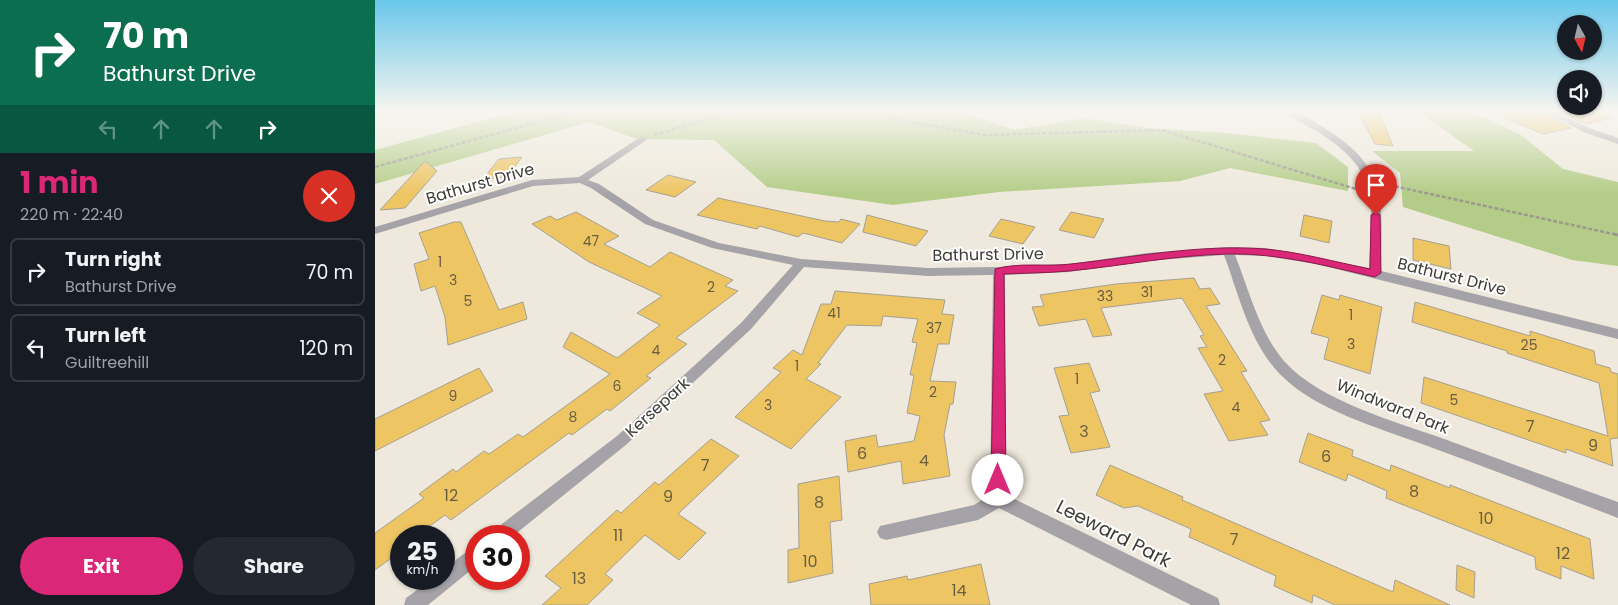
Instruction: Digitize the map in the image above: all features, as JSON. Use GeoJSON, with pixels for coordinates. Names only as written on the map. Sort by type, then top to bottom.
{"type":"FeatureCollection","features":[{"type":"Feature","properties":{"kind":"street"},"geometry":{"type":"LineString","coordinates":[[581,180],[642,139]]}},
{"type":"Feature","properties":{"kind":"street"},"geometry":{"type":"LineString","coordinates":[[1330,139],[1352,154],[1371,182],[1376,196],[1375,273]]}},
{"type":"Feature","properties":{"kind":"street","name":"Bathurst Drive"},"geometry":{"type":"LineString","coordinates":[[375,231],[532,183],[581,180],[595,186],[649,222],[716,246],[801,263],[928,272],[999,271],[1069,268],[1147,257],[1228,251],[1266,252],[1375,273],[1618,334]]}},
{"type":"Feature","properties":{"kind":"street","name":"Windward Park"},"geometry":{"type":"LineString","coordinates":[[1228,251],[1267,345],[1287,372],[1313,392],[1351,410],[1618,510]]}},
{"type":"Feature","properties":{"kind":"street","name":"Kersepark"},"geometry":{"type":"LineString","coordinates":[[515,525],[636,427],[747,326],[801,263]]}},
{"type":"Feature","properties":{"kind":"street"},"geometry":{"type":"LineString","coordinates":[[886,532],[978,512],[998,499],[999,271]]}},
{"type":"Feature","properties":{"kind":"street","name":"Leeward Park"},"geometry":{"type":"LineString","coordinates":[[998,499],[1211,605]]}},
{"type":"Feature","properties":{"kind":"street"},"geometry":{"type":"LineString","coordinates":[[422,603],[465,566]]}},
{"type":"Feature","properties":{"kind":"path"},"geometry":{"type":"LineString","coordinates":[[375,167],[476,139]]}},
{"type":"Feature","properties":{"kind":"path"},"geometry":{"type":"LineString","coordinates":[[1194,139],[1313,174],[1376,196]]}},
{"type":"Feature","properties":{"kind":"path"},"geometry":{"type":"LineString","coordinates":[[1371,182],[1618,235]]}},
{"type":"Feature","properties":{"kind":"green space"},"geometry":{"type":"Polygon","coordinates":[[[414,139],[530,139],[375,184],[375,150],[414,139]]]}},
{"type":"Feature","properties":{"kind":"green space"},"geometry":{"type":"Polygon","coordinates":[[[655,139],[1282,139],[1316,143],[1348,167],[1348,191],[1230,168],[1180,181],[999,192],[893,205],[767,187],[714,140],[655,139]]]}},
{"type":"Feature","properties":{"kind":"green space"},"geometry":{"type":"Polygon","coordinates":[[[1458,139],[1526,139],[1563,169],[1618,182],[1618,266],[1572,260],[1403,207],[1400,173],[1372,151],[1474,151],[1458,139]]]}},
{"type":"Feature","properties":{"kind":"building"},"geometry":{"type":"Polygon","coordinates":[[[1372,139],[1390,139],[1393,146],[1375,144],[1372,139]]]}},
{"type":"Feature","properties":{"kind":"building"},"geometry":{"type":"Polygon","coordinates":[[[522,157],[507,177],[483,179],[499,159],[522,157]]]}},
{"type":"Feature","properties":{"kind":"building"},"geometry":{"type":"Polygon","coordinates":[[[425,161],[437,171],[405,208],[380,210],[425,161]]]}},
{"type":"Feature","properties":{"kind":"building"},"geometry":{"type":"Polygon","coordinates":[[[668,175],[696,182],[675,197],[646,190],[668,175]]]}},
{"type":"Feature","properties":{"kind":"building"},"geometry":{"type":"Polygon","coordinates":[[[718,198],[825,221],[839,222],[841,219],[860,224],[842,243],[803,233],[798,237],[760,226],[757,229],[697,215],[718,198]]]}},
{"type":"Feature","properties":{"kind":"building"},"geometry":{"type":"Polygon","coordinates":[[[576,212],[619,236],[604,244],[650,267],[670,252],[733,280],[725,286],[738,291],[676,338],[687,344],[646,376],[651,378],[610,411],[607,409],[572,435],[569,433],[451,520],[445,515],[431,525],[390,525],[390,559],[375,570],[375,533],[424,498],[419,494],[453,469],[456,472],[484,451],[489,454],[518,434],[523,437],[610,374],[563,347],[571,332],[617,358],[660,325],[637,313],[662,296],[589,262],[532,224],[550,216],[557,220],[576,212]]]}},
{"type":"Feature","properties":{"kind":"building"},"geometry":{"type":"Polygon","coordinates":[[[1071,212],[1104,219],[1094,238],[1059,230],[1071,212]]]}},
{"type":"Feature","properties":{"kind":"building"},"geometry":{"type":"Polygon","coordinates":[[[867,215],[928,231],[916,246],[863,232],[867,215]]]}},
{"type":"Feature","properties":{"kind":"building"},"geometry":{"type":"Polygon","coordinates":[[[1304,215],[1332,221],[1329,243],[1300,236],[1304,215]]]}},
{"type":"Feature","properties":{"kind":"building"},"geometry":{"type":"Polygon","coordinates":[[[1001,219],[1035,227],[1023,244],[989,236],[1001,219]]]}},
{"type":"Feature","properties":{"kind":"building"},"geometry":{"type":"Polygon","coordinates":[[[454,222],[461,222],[499,310],[523,302],[527,319],[448,345],[445,317],[435,286],[421,291],[414,264],[429,259],[419,233],[454,222]]]}},
{"type":"Feature","properties":{"kind":"building"},"geometry":{"type":"Polygon","coordinates":[[[1413,238],[1449,246],[1451,269],[1413,260],[1413,238]]]}},
{"type":"Feature","properties":{"kind":"building"},"geometry":{"type":"Polygon","coordinates":[[[1194,278],[1200,289],[1210,288],[1220,304],[1206,306],[1247,371],[1241,372],[1270,420],[1260,422],[1268,435],[1229,441],[1204,394],[1223,391],[1198,348],[1207,347],[1200,336],[1204,335],[1182,298],[1101,308],[1112,335],[1093,337],[1086,319],[1039,326],[1032,307],[1044,306],[1040,295],[1116,284],[1194,278]]]}},
{"type":"Feature","properties":{"kind":"building"},"geometry":{"type":"Polygon","coordinates":[[[835,291],[945,300],[942,314],[954,315],[949,344],[938,344],[930,381],[956,382],[953,404],[950,404],[944,435],[950,476],[903,484],[901,461],[848,472],[845,441],[876,435],[878,447],[914,441],[920,416],[907,413],[914,375],[910,375],[917,343],[912,342],[918,319],[883,316],[881,326],[847,325],[818,363],[821,364],[806,379],[841,397],[791,449],[735,417],[781,372],[773,368],[793,350],[802,355],[821,304],[831,304],[835,291]]]}},
{"type":"Feature","properties":{"kind":"building"},"geometry":{"type":"Polygon","coordinates":[[[1322,295],[1339,300],[1340,295],[1382,307],[1370,374],[1324,359],[1329,338],[1311,333],[1322,295]]]}},
{"type":"Feature","properties":{"kind":"building"},"geometry":{"type":"Polygon","coordinates":[[[1415,302],[1530,336],[1530,331],[1594,351],[1596,364],[1610,368],[1611,372],[1618,374],[1618,438],[1610,439],[1613,466],[1566,449],[1566,453],[1421,403],[1424,377],[1608,436],[1599,383],[1507,353],[1507,351],[1412,322],[1415,302]]]}},
{"type":"Feature","properties":{"kind":"building"},"geometry":{"type":"Polygon","coordinates":[[[1089,363],[1100,391],[1090,393],[1110,447],[1071,453],[1059,416],[1069,415],[1054,368],[1089,363]]]}},
{"type":"Feature","properties":{"kind":"building"},"geometry":{"type":"Polygon","coordinates":[[[479,368],[493,391],[375,451],[375,419],[479,368]]]}},
{"type":"Feature","properties":{"kind":"building"},"geometry":{"type":"Polygon","coordinates":[[[1308,433],[1353,450],[1352,456],[1390,471],[1391,465],[1450,488],[1450,485],[1590,539],[1594,579],[1561,566],[1561,579],[1536,569],[1535,557],[1386,498],[1387,491],[1348,474],[1346,481],[1299,462],[1308,433]]]}},
{"type":"Feature","properties":{"kind":"building"},"geometry":{"type":"Polygon","coordinates":[[[711,439],[739,456],[678,514],[706,533],[679,560],[645,535],[605,574],[613,580],[587,605],[542,605],[561,588],[545,576],[617,510],[621,513],[655,482],[659,485],[711,439]]]}},
{"type":"Feature","properties":{"kind":"building"},"geometry":{"type":"Polygon","coordinates":[[[1110,465],[1183,497],[1182,500],[1393,592],[1395,580],[1450,605],[1335,605],[1313,595],[1312,603],[1274,586],[1276,576],[1189,537],[1191,529],[1138,506],[1124,508],[1096,495],[1110,465]]]}},
{"type":"Feature","properties":{"kind":"building"},"geometry":{"type":"Polygon","coordinates":[[[839,476],[842,520],[830,522],[833,573],[788,583],[788,550],[799,548],[798,484],[839,476]]]}},
{"type":"Feature","properties":{"kind":"building"},"geometry":{"type":"Polygon","coordinates":[[[981,564],[990,605],[871,605],[869,584],[907,576],[908,580],[981,564]]]}},
{"type":"Feature","properties":{"kind":"building"},"geometry":{"type":"Polygon","coordinates":[[[1457,565],[1475,572],[1474,598],[1456,590],[1457,565]]]}},
{"type":"Feature","properties":{"kind":"route"},"geometry":{"type":"LineString","coordinates":[[998,480],[999,271],[1069,268],[1147,257],[1228,251],[1266,252],[1375,273],[1376,215]]}}]}
